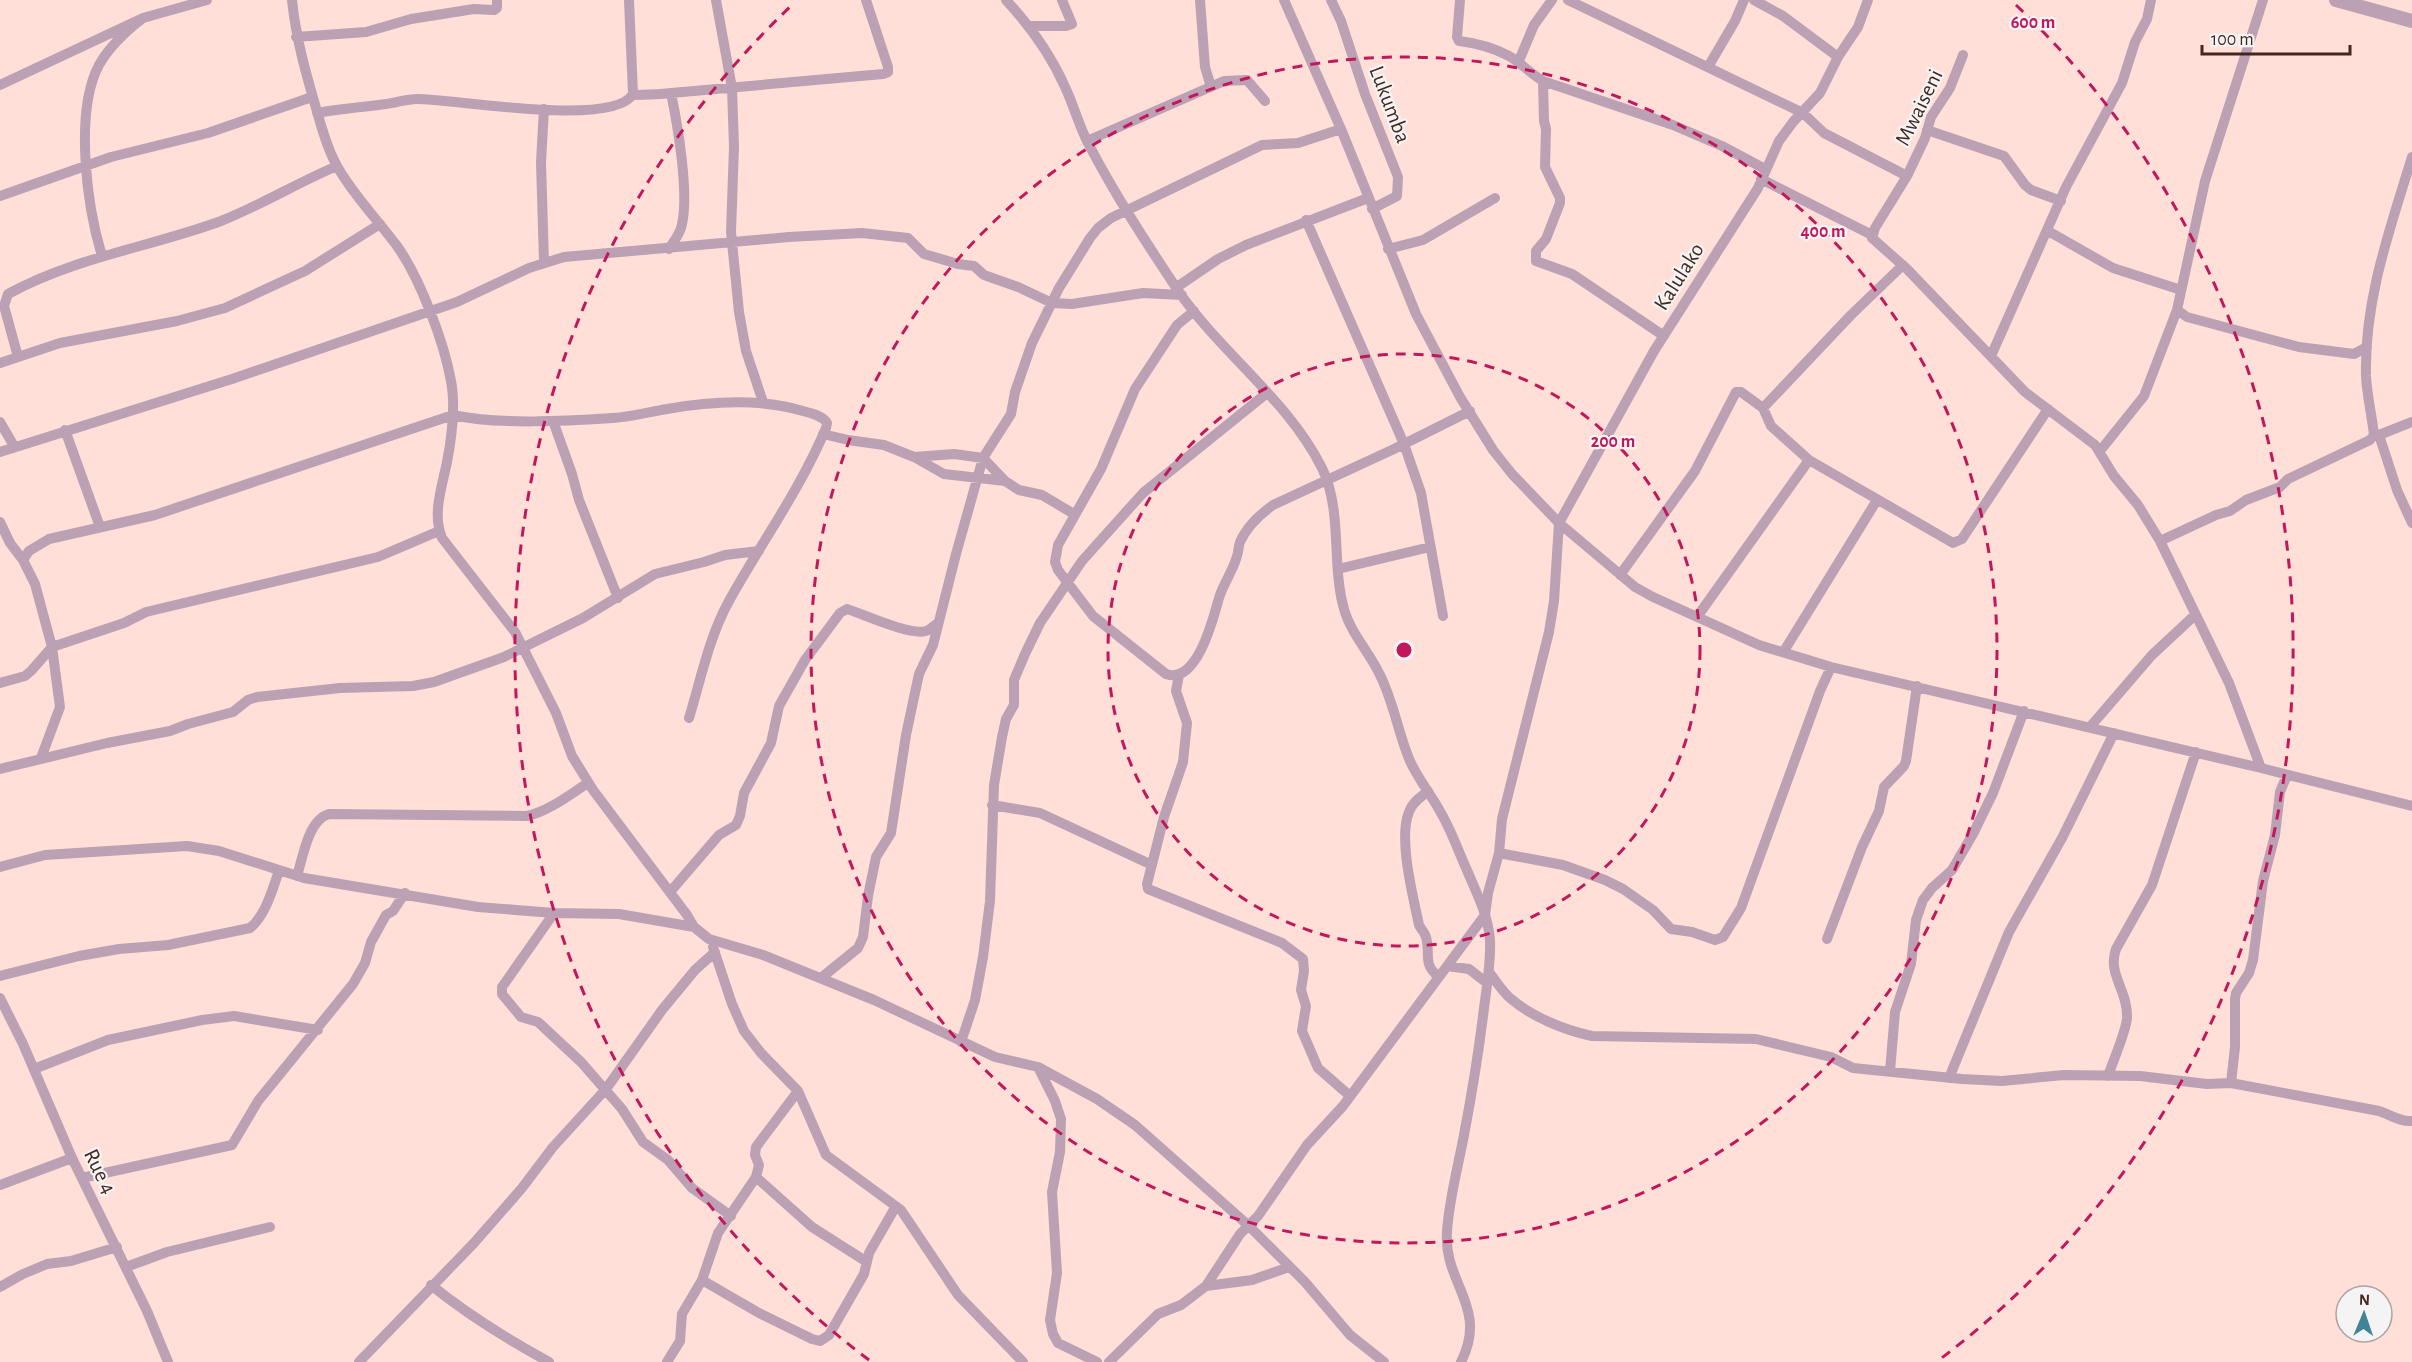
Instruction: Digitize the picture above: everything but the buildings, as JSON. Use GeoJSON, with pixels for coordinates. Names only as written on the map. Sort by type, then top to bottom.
{"type":"FeatureCollection","features":[{"type":"Feature","properties":{"kind":"street"},"geometry":{"type":"LineString","coordinates":[[0,85],[142,18],[207,0]]}},
{"type":"Feature","properties":{"kind":"street"},"geometry":{"type":"LineString","coordinates":[[292,0],[296,36],[326,143],[337,166],[412,270],[429,311],[451,382],[453,415],[451,439],[439,501],[439,531],[447,546],[507,620],[556,713],[572,756],[588,783],[694,927],[708,939],[744,1031],[761,1053],[798,1091],[826,1155],[896,1206],[908,1219],[930,1256],[958,1295],[1023,1362]]}},
{"type":"Feature","properties":{"kind":"street"},"geometry":{"type":"LineString","coordinates":[[296,36],[366,32],[411,19],[474,9],[494,10],[497,8],[497,0]]}},
{"type":"Feature","properties":{"kind":"street"},"geometry":{"type":"LineString","coordinates":[[317,113],[417,99],[544,109],[597,109],[629,98],[633,94],[629,0]]}},
{"type":"Feature","properties":{"kind":"street"},"geometry":{"type":"LineString","coordinates":[[716,0],[732,88],[732,243],[739,312],[746,351],[762,402]]}},
{"type":"Feature","properties":{"kind":"street"},"geometry":{"type":"LineString","coordinates":[[633,94],[873,77],[886,73],[888,67],[866,0]]}},
{"type":"Feature","properties":{"kind":"street"},"geometry":{"type":"LineString","coordinates":[[1006,0],[1028,26],[1053,63],[1066,88],[1087,141],[1126,211],[1179,291],[1304,438],[1327,480],[1334,506],[1338,569],[1344,610],[1349,624],[1380,674],[1394,707],[1410,761],[1448,824],[1485,915],[1490,940],[1488,978],[1473,1089],[1447,1231],[1450,1262],[1468,1304],[1471,1327],[1468,1345],[1461,1362]]}},
{"type":"Feature","properties":{"kind":"street"},"geometry":{"type":"LineString","coordinates":[[1028,26],[1066,27],[1072,24],[1062,0]]}},
{"type":"Feature","properties":{"kind":"street"},"geometry":{"type":"LineString","coordinates":[[1200,0],[1205,67],[1211,87]]}},
{"type":"Feature","properties":{"kind":"street"},"geometry":{"type":"LineString","coordinates":[[1284,0],[1341,129],[1388,249],[1431,344],[1492,450],[1559,523],[1620,574],[1653,597],[1759,645],[1831,667],[2196,752],[2412,806]]}},
{"type":"Feature","properties":{"kind":"street","name":"Lukumba"},"geometry":{"type":"LineString","coordinates":[[1331,0],[1341,21],[1365,94],[1398,177],[1397,196],[1372,209]]}},
{"type":"Feature","properties":{"kind":"street"},"geometry":{"type":"LineString","coordinates":[[1460,0],[1456,37],[1460,41],[1490,48],[1510,57],[1543,81],[1673,125],[1722,146],[1763,174],[1872,235],[1875,241],[1903,265],[2025,392],[2087,437],[2100,451],[2114,476],[2138,505],[2160,541],[2229,683],[2261,768]]}},
{"type":"Feature","properties":{"kind":"street"},"geometry":{"type":"LineString","coordinates":[[1518,63],[1534,26],[1552,0]]}},
{"type":"Feature","properties":{"kind":"street"},"geometry":{"type":"LineString","coordinates":[[1568,0],[1803,113],[1824,134],[1907,176]]}},
{"type":"Feature","properties":{"kind":"street"},"geometry":{"type":"LineString","coordinates":[[1708,67],[1735,21],[1744,0]]}},
{"type":"Feature","properties":{"kind":"street"},"geometry":{"type":"LineString","coordinates":[[1754,0],[1783,16],[1838,57]]}},
{"type":"Feature","properties":{"kind":"street","name":"Kalulako"},"geometry":{"type":"LineString","coordinates":[[1559,523],[1664,336],[1763,174],[1779,141],[1820,93],[1838,57],[1858,27],[1868,0]]}},
{"type":"Feature","properties":{"kind":"street"},"geometry":{"type":"LineString","coordinates":[[1991,356],[2084,150],[2122,83],[2151,0]]}},
{"type":"Feature","properties":{"kind":"street"},"geometry":{"type":"LineString","coordinates":[[2100,451],[2144,396],[2177,310],[2205,181],[2263,0]]}},
{"type":"Feature","properties":{"kind":"street"},"geometry":{"type":"LineString","coordinates":[[2336,0],[2412,21]]}},
{"type":"Feature","properties":{"kind":"street"},"geometry":{"type":"LineString","coordinates":[[102,256],[94,232],[85,168],[86,122],[95,76],[107,54],[127,30],[142,18]]}},
{"type":"Feature","properties":{"kind":"street","name":"Mwaiseni"},"geometry":{"type":"LineString","coordinates":[[1872,235],[1907,176],[1934,112],[1950,88],[1963,55]]}},
{"type":"Feature","properties":{"kind":"street"},"geometry":{"type":"LineString","coordinates":[[1087,141],[1224,81],[1247,80],[1265,101]]}},
{"type":"Feature","properties":{"kind":"street"},"geometry":{"type":"LineString","coordinates":[[1543,81],[1546,129],[1545,167],[1560,203],[1546,239],[1536,250],[1536,261],[1572,274],[1664,336]]}},
{"type":"Feature","properties":{"kind":"street"},"geometry":{"type":"LineString","coordinates":[[669,249],[682,225],[683,194],[678,127],[671,93]]}},
{"type":"Feature","properties":{"kind":"street"},"geometry":{"type":"LineString","coordinates":[[0,196],[111,158],[208,133],[312,97]]}},
{"type":"Feature","properties":{"kind":"street"},"geometry":{"type":"LineString","coordinates":[[544,109],[541,162],[544,262]]}},
{"type":"Feature","properties":{"kind":"street"},"geometry":{"type":"LineString","coordinates":[[821,978],[861,943],[871,875],[876,857],[891,833],[906,735],[919,674],[933,645],[983,458],[1011,414],[1015,392],[1032,343],[1052,303],[1098,228],[1126,211],[1262,145],[1298,143],[1341,129]]}},
{"type":"Feature","properties":{"kind":"street"},"geometry":{"type":"LineString","coordinates":[[1927,130],[2004,156],[2031,190],[2061,201]]}},
{"type":"Feature","properties":{"kind":"street"},"geometry":{"type":"LineString","coordinates":[[2412,158],[2380,261],[2371,309],[2366,370],[2377,435],[2412,523]]}},
{"type":"Feature","properties":{"kind":"street"},"geometry":{"type":"LineString","coordinates":[[18,357],[4,306],[8,294],[57,272],[102,256],[220,221],[267,201],[337,166]]}},
{"type":"Feature","properties":{"kind":"street"},"geometry":{"type":"LineString","coordinates":[[0,452],[232,380],[457,302],[544,262],[564,257],[789,237],[862,233],[899,236],[912,240],[924,254],[974,267],[984,275],[1018,287],[1052,303],[1072,304],[1143,293],[1179,291],[1218,259],[1306,220],[1368,198]]}},
{"type":"Feature","properties":{"kind":"street"},"geometry":{"type":"LineString","coordinates":[[1388,249],[1423,240],[1495,198]]}},
{"type":"Feature","properties":{"kind":"street"},"geometry":{"type":"LineString","coordinates":[[1306,220],[1404,444],[1421,493],[1443,616]]}},
{"type":"Feature","properties":{"kind":"street"},"geometry":{"type":"LineString","coordinates":[[0,363],[60,343],[177,321],[225,308],[305,271],[380,224]]}},
{"type":"Feature","properties":{"kind":"street"},"geometry":{"type":"LineString","coordinates":[[2048,231],[2114,268],[2181,290]]}},
{"type":"Feature","properties":{"kind":"street"},"geometry":{"type":"LineString","coordinates":[[1763,408],[1851,315],[1903,265]]}},
{"type":"Feature","properties":{"kind":"street"},"geometry":{"type":"LineString","coordinates":[[2177,310],[2187,317],[2278,342],[2354,354],[2367,347]]}},
{"type":"Feature","properties":{"kind":"street"},"geometry":{"type":"LineString","coordinates":[[1194,311],[1177,325],[1135,389],[1101,468],[1058,545],[1056,556],[1056,567],[1093,615],[1166,674],[1179,675],[1188,670],[1207,638],[1223,585],[1237,556],[1240,542],[1256,517],[1273,505],[1470,411]]}},
{"type":"Feature","properties":{"kind":"street"},"geometry":{"type":"LineString","coordinates":[[2354,354],[2366,370]]}},
{"type":"Feature","properties":{"kind":"street"},"geometry":{"type":"LineString","coordinates":[[1620,574],[1695,471],[1736,392],[1741,392],[1763,408],[1771,426],[1809,460],[1947,540],[1958,542],[2048,409]]}},
{"type":"Feature","properties":{"kind":"street"},"geometry":{"type":"LineString","coordinates":[[961,1042],[975,1000],[983,957],[990,901],[992,805],[1002,737],[1006,719],[1014,705],[1013,686],[1017,671],[1040,623],[1067,581],[1143,493],[1268,393]]}},
{"type":"Feature","properties":{"kind":"street"},"geometry":{"type":"LineString","coordinates":[[22,560],[30,551],[49,539],[155,515],[453,415],[466,418],[553,421],[615,418],[708,403],[762,402],[798,409],[824,419],[827,423],[824,434],[802,478],[728,602],[717,627],[689,718]]}},
{"type":"Feature","properties":{"kind":"street"},"geometry":{"type":"LineString","coordinates":[[553,421],[579,500],[618,598]]}},
{"type":"Feature","properties":{"kind":"street"},"geometry":{"type":"LineString","coordinates":[[0,422],[14,446]]}},
{"type":"Feature","properties":{"kind":"street"},"geometry":{"type":"LineString","coordinates":[[2160,541],[2216,515],[2230,511],[2265,491],[2280,487],[2288,479],[2377,435],[2412,423]]}},
{"type":"Feature","properties":{"kind":"street"},"geometry":{"type":"LineString","coordinates":[[65,430],[100,527]]}},
{"type":"Feature","properties":{"kind":"street"},"geometry":{"type":"LineString","coordinates":[[824,434],[848,440],[876,442],[914,457],[944,474],[1005,481]]}},
{"type":"Feature","properties":{"kind":"street"},"geometry":{"type":"LineString","coordinates":[[914,457],[954,454],[983,458],[1005,481],[1019,490],[1042,495],[1074,514]]}},
{"type":"Feature","properties":{"kind":"street"},"geometry":{"type":"LineString","coordinates":[[1697,617],[1809,460]]}},
{"type":"Feature","properties":{"kind":"street"},"geometry":{"type":"LineString","coordinates":[[1784,651],[1877,500]]}},
{"type":"Feature","properties":{"kind":"street"},"geometry":{"type":"LineString","coordinates":[[0,522],[35,584],[52,647],[60,707],[41,759]]}},
{"type":"Feature","properties":{"kind":"street"},"geometry":{"type":"LineString","coordinates":[[1109,1362],[1158,1314],[1181,1305],[1206,1286],[1240,1234],[1249,1226],[1300,1153],[1331,1121],[1485,915],[1488,893],[1499,853],[1502,819],[1549,632],[1554,601],[1559,523]]}},
{"type":"Feature","properties":{"kind":"street"},"geometry":{"type":"LineString","coordinates":[[0,683],[25,676],[52,647],[124,623],[147,612],[378,557],[439,531]]}},
{"type":"Feature","properties":{"kind":"street"},"geometry":{"type":"LineString","coordinates":[[1338,569],[1430,547]]}},
{"type":"Feature","properties":{"kind":"street"},"geometry":{"type":"LineString","coordinates":[[0,769],[170,731],[233,712],[248,700],[257,697],[340,688],[423,684],[504,657],[618,598],[655,574],[725,555],[759,551]]}},
{"type":"Feature","properties":{"kind":"street"},"geometry":{"type":"LineString","coordinates":[[670,892],[719,835],[736,825],[744,793],[771,743],[779,706],[805,660],[840,613],[847,609],[884,623],[916,631],[926,631],[938,623]]}},
{"type":"Feature","properties":{"kind":"street"},"geometry":{"type":"LineString","coordinates":[[2090,727],[2152,655],[2195,615]]}},
{"type":"Feature","properties":{"kind":"street"},"geometry":{"type":"LineString","coordinates":[[1499,853],[1563,865],[1623,889],[1653,910],[1671,929],[1692,932],[1715,940],[1723,937],[1741,908],[1820,691],[1831,667]]}},
{"type":"Feature","properties":{"kind":"street"},"geometry":{"type":"LineString","coordinates":[[1179,675],[1176,691],[1187,723],[1183,762],[1164,817],[1147,884],[1148,889],[1277,941],[1303,959],[1301,990],[1306,1001],[1302,1024],[1304,1036],[1318,1068],[1350,1096]]}},
{"type":"Feature","properties":{"kind":"street"},"geometry":{"type":"LineString","coordinates":[[1827,939],[1862,847],[1879,811],[1884,787],[1906,761],[1917,686]]}},
{"type":"Feature","properties":{"kind":"street"},"geometry":{"type":"LineString","coordinates":[[1890,1071],[1895,1012],[1911,964],[1916,920],[1923,900],[1932,888],[1952,870],[1973,834],[1993,793],[2024,711]]}},
{"type":"Feature","properties":{"kind":"street"},"geometry":{"type":"LineString","coordinates":[[1949,1078],[2009,932],[2062,838],[2114,733]]}},
{"type":"Feature","properties":{"kind":"street"},"geometry":{"type":"LineString","coordinates":[[2108,1076],[2127,1020],[2124,992],[2112,961],[2152,885],[2196,752]]}},
{"type":"Feature","properties":{"kind":"street"},"geometry":{"type":"LineString","coordinates":[[2231,1083],[2235,1047],[2236,993],[2249,973],[2253,960],[2263,880],[2275,835],[2280,792],[2287,775]]}},
{"type":"Feature","properties":{"kind":"street"},"geometry":{"type":"LineString","coordinates":[[297,876],[312,830],[322,816],[329,814],[464,814],[527,816],[554,805],[588,783]]}},
{"type":"Feature","properties":{"kind":"street"},"geometry":{"type":"LineString","coordinates":[[1428,791],[1415,801],[1409,811],[1404,838],[1419,925],[1426,936],[1428,965],[1430,970],[1439,977]]}},
{"type":"Feature","properties":{"kind":"street"},"geometry":{"type":"LineString","coordinates":[[992,805],[1040,813],[1152,865]]}},
{"type":"Feature","properties":{"kind":"street"},"geometry":{"type":"LineString","coordinates":[[0,867],[45,855],[187,846],[219,851],[297,876],[478,907],[554,914],[619,914],[694,927]]}},
{"type":"Feature","properties":{"kind":"street"},"geometry":{"type":"LineString","coordinates":[[0,976],[79,956],[119,949],[168,945],[250,928],[256,923],[264,909],[279,871]]}},
{"type":"Feature","properties":{"kind":"street"},"geometry":{"type":"LineString","coordinates":[[82,1178],[232,1145],[258,1101],[318,1030],[353,984],[365,963],[371,942],[386,915],[393,911],[405,893]]}},
{"type":"Feature","properties":{"kind":"street"},"geometry":{"type":"LineString","coordinates":[[554,914],[519,961],[501,992],[521,1017],[538,1022],[581,1062],[606,1089],[644,1142],[668,1160],[692,1188],[730,1216]]}},
{"type":"Feature","properties":{"kind":"street"},"geometry":{"type":"LineString","coordinates":[[708,939],[763,955],[821,978],[874,1000],[995,1058],[1038,1067],[1097,1099],[1135,1125],[1249,1226],[1326,1305],[1350,1335],[1384,1362]]}},
{"type":"Feature","properties":{"kind":"street"},"geometry":{"type":"LineString","coordinates":[[359,1362],[488,1227],[542,1165],[553,1147],[606,1089],[662,1010],[695,970],[715,952]]}},
{"type":"Feature","properties":{"kind":"street"},"geometry":{"type":"LineString","coordinates":[[1447,966],[1469,969],[1488,978],[1523,1008],[1572,1032],[1592,1036],[1756,1039],[1832,1057],[1853,1068],[1949,1078],[2002,1081],[2064,1075],[2231,1083],[2379,1111],[2393,1115],[2401,1121],[2412,1121]]}},
{"type":"Feature","properties":{"kind":"street","name":"Rue 4"},"geometry":{"type":"LineString","coordinates":[[0,998],[72,1158],[117,1247],[168,1362]]}},
{"type":"Feature","properties":{"kind":"street"},"geometry":{"type":"LineString","coordinates":[[34,1070],[108,1040],[202,1020],[234,1016],[318,1030]]}},
{"type":"Feature","properties":{"kind":"street"},"geometry":{"type":"LineString","coordinates":[[1038,1067],[1061,1119],[1060,1152],[1052,1192],[1058,1274],[1050,1320],[1053,1335],[1058,1343],[1097,1362]]}},
{"type":"Feature","properties":{"kind":"street"},"geometry":{"type":"LineString","coordinates":[[667,1362],[680,1341],[682,1314],[702,1280],[718,1233],[756,1177],[759,1165],[755,1155],[756,1147],[798,1091]]}},
{"type":"Feature","properties":{"kind":"street"},"geometry":{"type":"LineString","coordinates":[[0,1185],[72,1158]]}},
{"type":"Feature","properties":{"kind":"street"},"geometry":{"type":"LineString","coordinates":[[756,1177],[812,1227],[867,1262]]}},
{"type":"Feature","properties":{"kind":"street"},"geometry":{"type":"LineString","coordinates":[[702,1280],[759,1313],[820,1341],[829,1335],[864,1274],[869,1253],[896,1206]]}},
{"type":"Feature","properties":{"kind":"street"},"geometry":{"type":"LineString","coordinates":[[126,1267],[167,1252],[270,1227]]}},
{"type":"Feature","properties":{"kind":"street"},"geometry":{"type":"LineString","coordinates":[[0,1287],[40,1267],[71,1261],[117,1247]]}},
{"type":"Feature","properties":{"kind":"street"},"geometry":{"type":"LineString","coordinates":[[1206,1286],[1252,1280],[1289,1267]]}},
{"type":"Feature","properties":{"kind":"street"},"geometry":{"type":"LineString","coordinates":[[431,1285],[501,1336],[549,1362]]}}]}
